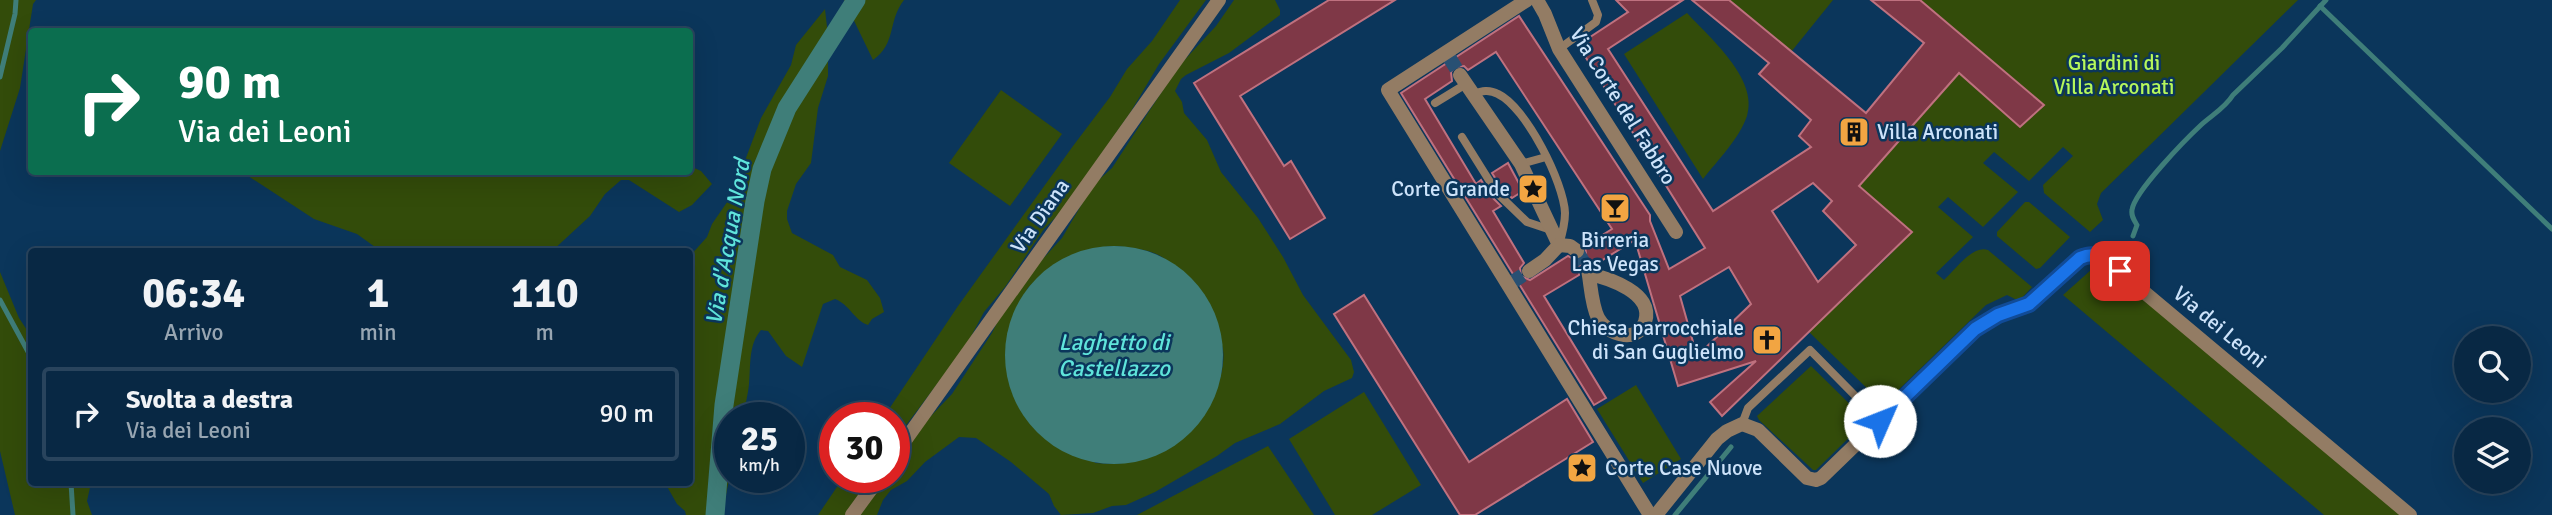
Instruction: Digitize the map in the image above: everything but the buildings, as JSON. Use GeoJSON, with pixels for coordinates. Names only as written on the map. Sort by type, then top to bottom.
{"type":"FeatureCollection","features":[{"type":"Feature","properties":{"kind":"street","name":"Via Diana"},"geometry":{"type":"LineString","coordinates":[[910,434],[1219,0]]}},
{"type":"Feature","properties":{"kind":"street"},"geometry":{"type":"LineString","coordinates":[[1527,0],[1448,55],[1388,90],[1650,515]]}},
{"type":"Feature","properties":{"kind":"street","name":"Via Corte del Fabbro"},"geometry":{"type":"LineString","coordinates":[[1537,0],[1559,49],[1676,232]]}},
{"type":"Feature","properties":{"kind":"street"},"geometry":{"type":"LineString","coordinates":[[1466,84],[1521,164],[1559,245]]}},
{"type":"Feature","properties":{"kind":"street"},"geometry":{"type":"LineString","coordinates":[[1559,245],[1570,246],[1577,251]]}},
{"type":"Feature","properties":{"kind":"street"},"geometry":{"type":"LineString","coordinates":[[1529,271],[1545,260],[1559,245]]}},
{"type":"Feature","properties":{"kind":"street","name":"Via dei Leoni"},"geometry":{"type":"LineString","coordinates":[[1742,424],[1758,430],[1807,478],[1821,478],[1983,323],[2029,304],[2073,263],[2095,254],[2164,307],[2410,515]]}},
{"type":"Feature","properties":{"kind":"street"},"geometry":{"type":"LineString","coordinates":[[1588,272],[1609,278],[1633,292],[1645,310],[1646,320],[1642,327],[1633,333],[1621,335],[1608,331],[1597,317],[1588,272]]}},
{"type":"Feature","properties":{"kind":"street"},"geometry":{"type":"LineString","coordinates":[[1656,515],[1717,439],[1742,424]]}},
{"type":"Feature","properties":{"kind":"street"},"geometry":{"type":"LineString","coordinates":[[852,515],[868,493]]}},
{"type":"Feature","properties":{"kind":"lane"},"geometry":{"type":"LineString","coordinates":[[1559,49],[1596,22],[1598,15],[1592,0]]}},
{"type":"Feature","properties":{"kind":"lane"},"geometry":{"type":"LineString","coordinates":[[1435,103],[1466,84],[1488,90],[1508,100],[1524,119],[1546,157],[1563,197],[1565,213],[1559,245]]}},
{"type":"Feature","properties":{"kind":"lane"},"geometry":{"type":"LineString","coordinates":[[1462,136],[1497,193],[1527,222],[1551,230]]}},
{"type":"Feature","properties":{"kind":"lane"},"geometry":{"type":"LineString","coordinates":[[1521,164],[1546,157]]}},
{"type":"Feature","properties":{"kind":"lane"},"geometry":{"type":"LineString","coordinates":[[1742,424],[1748,408],[1810,350],[1880,421]]}},
{"type":"Feature","properties":{"kind":"green space"},"geometry":{"type":"Polygon","coordinates":[[[0,0],[36,0],[28,28],[20,88],[0,151],[0,0]]]}},
{"type":"Feature","properties":{"kind":"green space"},"geometry":{"type":"Polygon","coordinates":[[[844,0],[904,0],[895,16],[886,47],[873,60],[844,0]]]}},
{"type":"Feature","properties":{"kind":"green space"},"geometry":{"type":"Polygon","coordinates":[[[1180,0],[1206,0],[1159,64],[1130,113],[1060,213],[1044,229],[1005,287],[984,312],[966,346],[910,420],[910,402],[894,402],[958,306],[1110,97],[1127,69],[1152,41],[1180,0]]]}},
{"type":"Feature","properties":{"kind":"green space"},"geometry":{"type":"Polygon","coordinates":[[[1234,0],[1275,0],[1280,15],[1229,53],[1186,75],[1175,91],[1182,102],[1184,113],[1207,140],[1221,172],[1258,218],[1303,295],[1351,360],[1354,372],[1352,378],[1324,391],[1280,424],[1235,443],[1155,492],[1126,505],[1112,506],[1093,513],[1061,515],[1049,494],[1011,462],[976,438],[959,437],[925,462],[910,478],[910,442],[952,394],[992,333],[1003,310],[1028,275],[1062,238],[1093,185],[1112,168],[1178,67],[1216,26],[1234,0]],[[1101,248],[1066,258],[1027,289],[1095,463],[1135,461],[1170,447],[1198,422],[1209,406],[1221,373],[1221,343],[1176,273],[1161,256],[1135,248],[1101,248]]]}},
{"type":"Feature","properties":{"kind":"green space"},"geometry":{"type":"Polygon","coordinates":[[[1729,0],[1833,0],[1791,52],[1729,0]]]}},
{"type":"Feature","properties":{"kind":"green space","name":"Giardini di Villa Arconati"},"geometry":{"type":"Polygon","coordinates":[[[1920,0],[2298,0],[2101,193],[2097,204],[2103,220],[2090,232],[2044,193],[2043,185],[2073,156],[2063,147],[2029,181],[1994,152],[1983,163],[2018,192],[1983,227],[1948,197],[1938,207],[1973,237],[1936,273],[1944,280],[1970,255],[1982,249],[1988,250],[2032,287],[2019,301],[2007,295],[1986,305],[1889,399],[1884,400],[1876,397],[1809,332],[1911,232],[1859,186],[1959,73],[2020,127],[2044,105],[1920,0]]]}},
{"type":"Feature","properties":{"kind":"green space"},"geometry":{"type":"Polygon","coordinates":[[[825,9],[828,76],[818,108],[811,163],[796,184],[787,219],[792,233],[833,255],[840,267],[867,280],[880,298],[884,312],[872,319],[868,325],[835,299],[823,304],[802,367],[786,356],[768,331],[761,330],[752,349],[746,402],[714,402],[714,493],[726,493],[722,515],[686,515],[667,486],[693,486],[693,253],[707,237],[712,224],[732,195],[761,118],[791,65],[796,45],[825,9]]]}},
{"type":"Feature","properties":{"kind":"green space"},"geometry":{"type":"Polygon","coordinates":[[[1687,13],[1730,60],[1746,88],[1749,102],[1747,116],[1739,133],[1703,179],[1624,54],[1687,13]]]}},
{"type":"Feature","properties":{"kind":"green space"},"geometry":{"type":"Polygon","coordinates":[[[1001,90],[1062,134],[1010,206],[949,163],[1001,90]]]}},
{"type":"Feature","properties":{"kind":"green space"},"geometry":{"type":"Polygon","coordinates":[[[693,167],[701,171],[712,184],[692,205],[679,212],[629,180],[621,180],[605,194],[590,216],[555,248],[376,248],[357,234],[314,219],[247,175],[693,175],[693,167]]]}},
{"type":"Feature","properties":{"kind":"green space"},"geometry":{"type":"Polygon","coordinates":[[[2025,202],[2029,202],[2070,237],[2036,269],[1997,236],[1997,232],[2025,202]]]}},
{"type":"Feature","properties":{"kind":"green space"},"geometry":{"type":"Polygon","coordinates":[[[2101,261],[2401,515],[2324,515],[2063,295],[2101,261]]]}},
{"type":"Feature","properties":{"kind":"green space"},"geometry":{"type":"Polygon","coordinates":[[[0,272],[19,318],[28,332],[28,486],[90,486],[87,501],[92,515],[15,515],[0,451],[0,272]]]}},
{"type":"Feature","properties":{"kind":"green space"},"geometry":{"type":"Polygon","coordinates":[[[1811,366],[1864,418],[1863,424],[1816,470],[1757,416],[1811,366]]]}},
{"type":"Feature","properties":{"kind":"green space"},"geometry":{"type":"Polygon","coordinates":[[[1636,385],[1681,459],[1643,483],[1597,409],[1636,385]]]}},
{"type":"Feature","properties":{"kind":"green space"},"geometry":{"type":"Polygon","coordinates":[[[1364,392],[1421,485],[1372,515],[1335,515],[1289,439],[1364,392]]]}},
{"type":"Feature","properties":{"kind":"green space"},"geometry":{"type":"Polygon","coordinates":[[[1268,446],[1314,515],[1137,515],[1268,446]]]}},
{"type":"Feature","properties":{"kind":"green space"},"geometry":{"type":"Polygon","coordinates":[[[833,493],[862,493],[846,515],[818,515],[833,493]]]}},
{"type":"Feature","properties":{"kind":"green space"},"geometry":{"type":"Polygon","coordinates":[[[874,493],[889,493],[877,515],[859,515],[874,493]]]}},
{"type":"Feature","properties":{"kind":"water","name":"Laghetto di Castellazzo"},"geometry":{"type":"Polygon","coordinates":[[[1114,246],[1135,248],[1156,255],[1191,278],[1214,313],[1221,334],[1221,376],[1214,397],[1191,432],[1156,455],[1135,462],[1114,464],[1093,462],[1072,455],[1037,432],[1014,397],[1007,376],[1005,355],[1007,334],[1014,313],[1037,278],[1072,255],[1093,248],[1114,246]]]}},
{"type":"Feature","properties":{"kind":"waterway"},"geometry":{"type":"LineString","coordinates":[[0,77],[16,0]]}},
{"type":"Feature","properties":{"kind":"waterway","name":"Via d'Acqua Nord"},"geometry":{"type":"LineString","coordinates":[[715,515],[724,405],[762,169],[787,108],[856,0]]}},
{"type":"Feature","properties":{"kind":"waterway"},"geometry":{"type":"LineString","coordinates":[[2133,236],[2137,225],[2132,210],[2151,179],[2184,142],[2226,104],[2326,0]]}},
{"type":"Feature","properties":{"kind":"waterway"},"geometry":{"type":"LineString","coordinates":[[2320,6],[2552,229]]}},
{"type":"Feature","properties":{"kind":"waterway"},"geometry":{"type":"LineString","coordinates":[[0,300],[28,352]]}},
{"type":"Feature","properties":{"kind":"waterway"},"geometry":{"type":"LineString","coordinates":[[1675,515],[1731,447]]}},
{"type":"Feature","properties":{"kind":"waterway"},"geometry":{"type":"LineString","coordinates":[[71,486],[73,515]]}},
{"type":"Feature","properties":{"kind":"tunnel"},"geometry":{"type":"LineString","coordinates":[[1449,57],[1460,75]]}},
{"type":"Feature","properties":{"kind":"tunnel"},"geometry":{"type":"LineString","coordinates":[[1577,251],[1588,270]]}},
{"type":"Feature","properties":{"kind":"tunnel"},"geometry":{"type":"LineString","coordinates":[[1511,283],[1529,271]]}},
{"type":"Feature","properties":{"kind":"place","name":"Villa Arconati"},"geometry":{"type":"Point","coordinates":[1854,132]}},
{"type":"Feature","properties":{"kind":"place","name":"Corte Grande"},"geometry":{"type":"Point","coordinates":[1533,189]}},
{"type":"Feature","properties":{"kind":"place","name":"Birreria Las Vegas"},"geometry":{"type":"Point","coordinates":[1615,208]}},
{"type":"Feature","properties":{"kind":"place","name":"Chiesa parrocchiale di San Guglielmo"},"geometry":{"type":"Point","coordinates":[1767,340]}},
{"type":"Feature","properties":{"kind":"place","name":"Corte Case Nuove"},"geometry":{"type":"Point","coordinates":[1582,468]}},
{"type":"Feature","properties":{"kind":"route"},"geometry":{"type":"LineString","coordinates":[[1880,421],[1975,329],[1998,315],[2029,304],[2080,258],[2095,254],[2120,271]]}}]}
